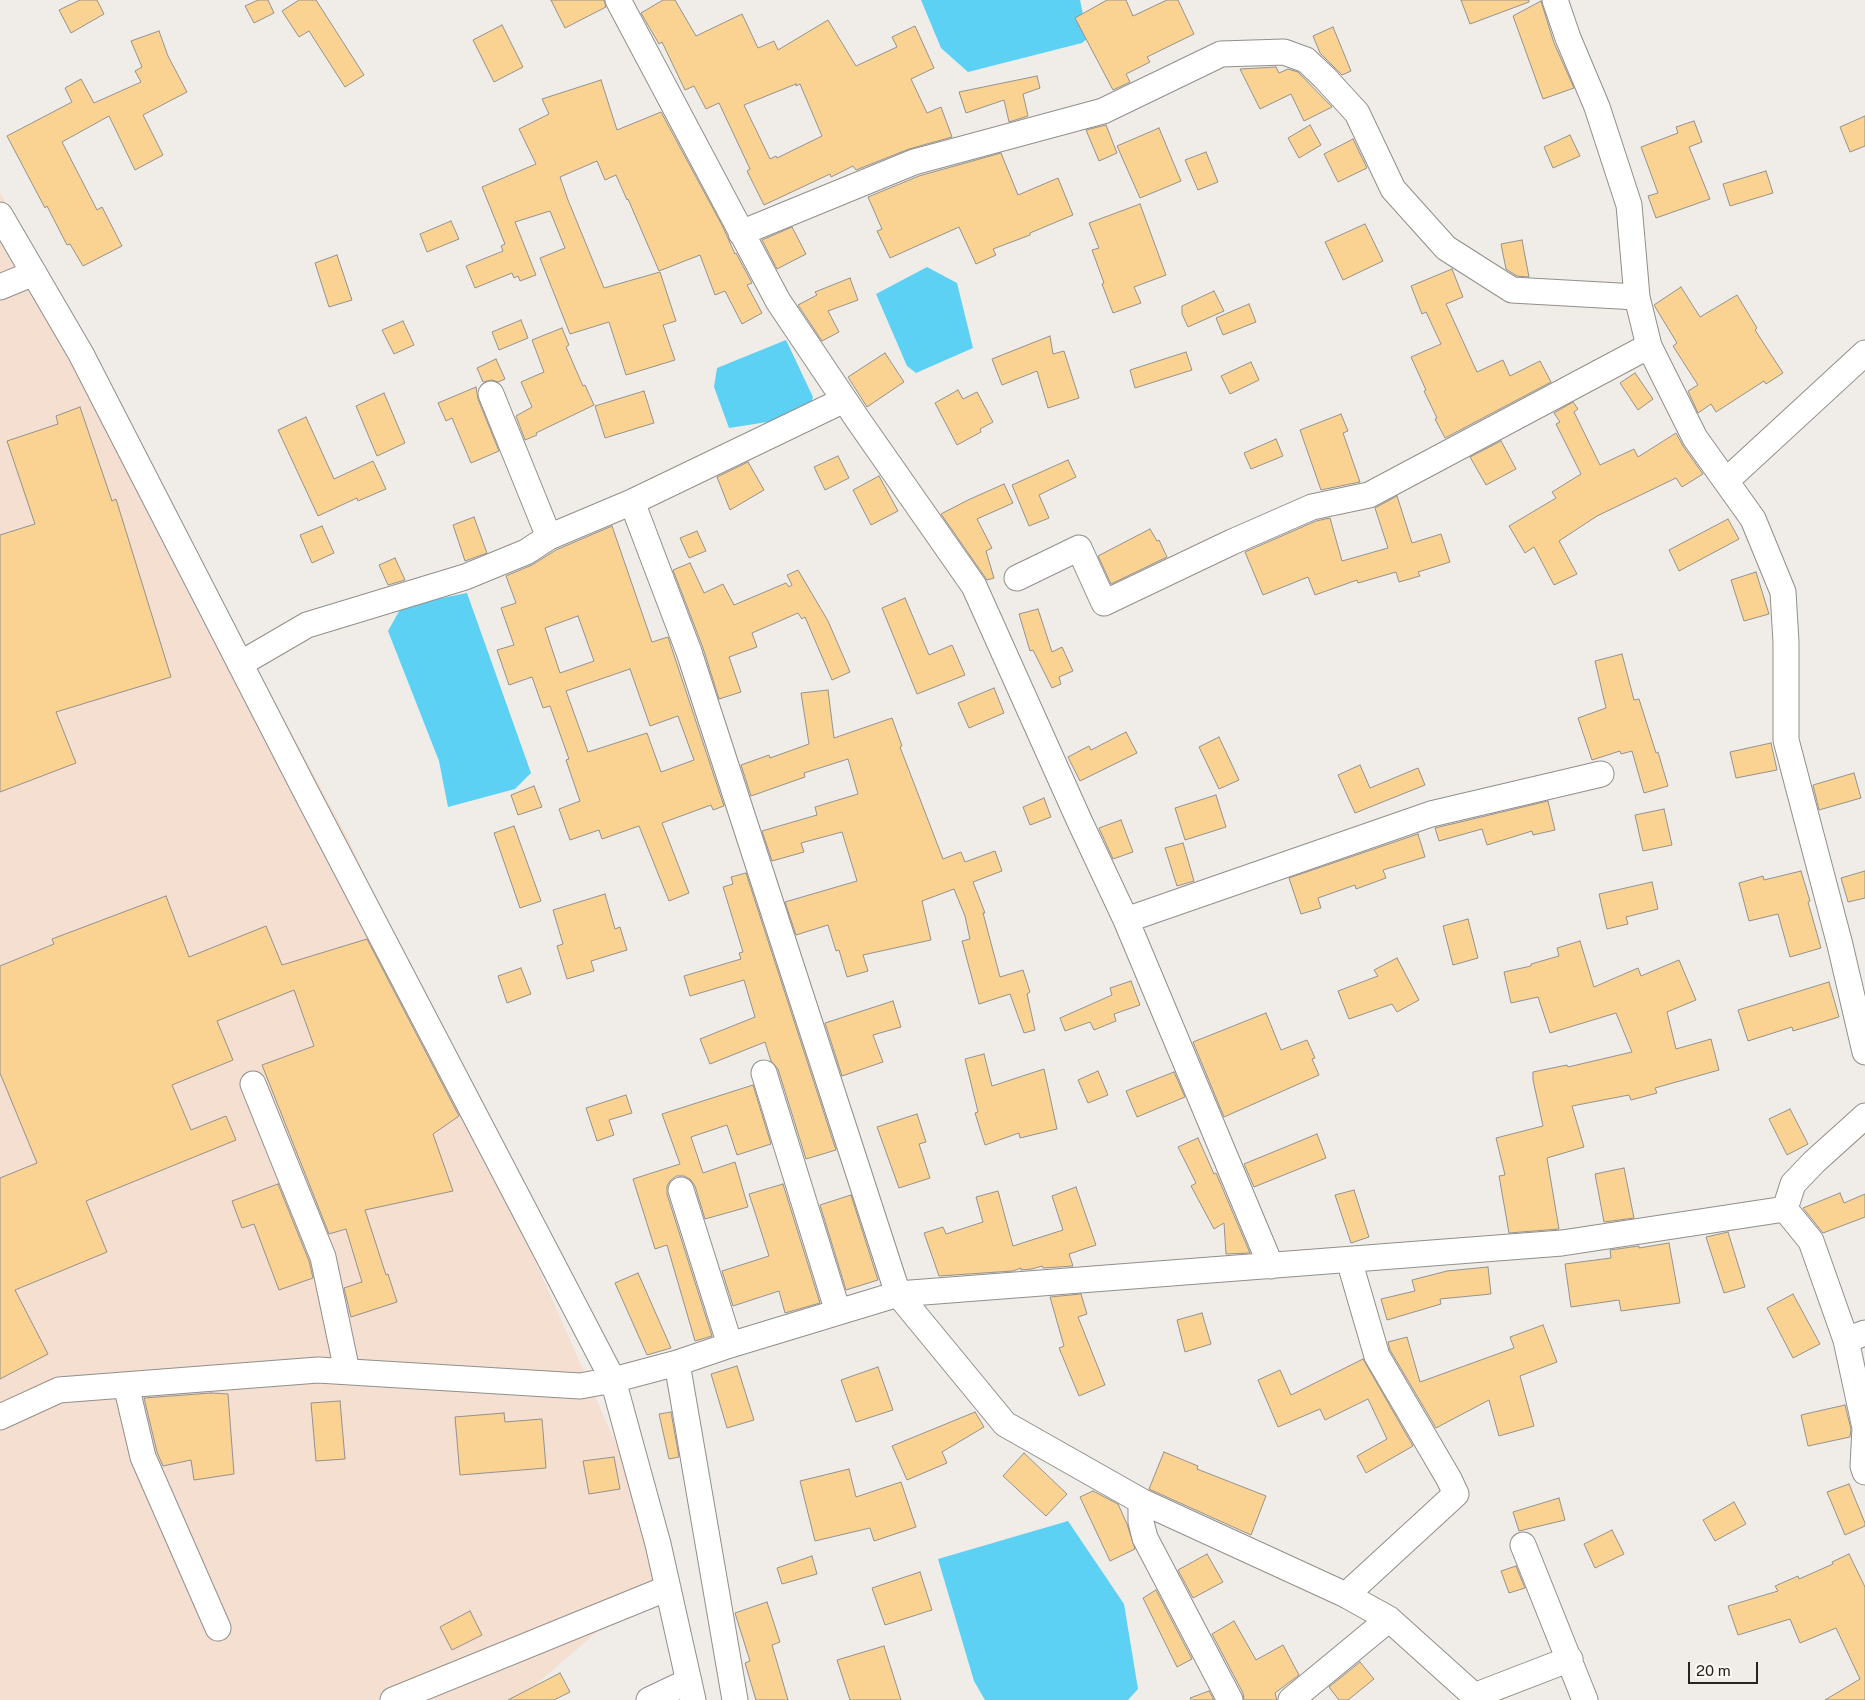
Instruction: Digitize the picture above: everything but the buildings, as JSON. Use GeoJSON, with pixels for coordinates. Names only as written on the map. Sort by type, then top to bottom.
{"type":"FeatureCollection","features":[{"type":"Feature","properties":{"kind":"street"},"geometry":{"type":"LineString","coordinates":[[618,0],[778,301],[844,400],[974,586],[1126,920],[1271,1266]]}},
{"type":"Feature","properties":{"kind":"street"},"geometry":{"type":"LineString","coordinates":[[1555,0],[1568,38],[1597,108],[1629,205],[1637,297],[1649,346],[1695,438],[1753,519],[1783,592],[1786,642],[1786,740],[1840,945],[1865,1052]]}},
{"type":"Feature","properties":{"kind":"street"},"geometry":{"type":"LineString","coordinates":[[741,233],[914,162],[1103,111],[1222,54],[1284,52],[1306,60],[1326,78],[1357,113],[1393,189],[1446,248],[1512,290],[1637,297]]}},
{"type":"Feature","properties":{"kind":"street"},"geometry":{"type":"LineString","coordinates":[[0,215],[81,354],[240,664],[613,1380],[658,1544],[691,1690],[649,1700]]}},
{"type":"Feature","properties":{"kind":"street"},"geometry":{"type":"LineString","coordinates":[[0,287],[34,273]]}},
{"type":"Feature","properties":{"kind":"street"},"geometry":{"type":"LineString","coordinates":[[1017,578],[1080,548],[1104,603],[1232,542],[1312,507],[1369,495],[1649,346]]}},
{"type":"Feature","properties":{"kind":"street"},"geometry":{"type":"LineString","coordinates":[[1726,481],[1865,353]]}},
{"type":"Feature","properties":{"kind":"street"},"geometry":{"type":"LineString","coordinates":[[491,394],[549,537]]}},
{"type":"Feature","properties":{"kind":"street"},"geometry":{"type":"LineString","coordinates":[[240,664],[307,625],[465,577],[526,552],[549,537],[632,502],[844,400]]}},
{"type":"Feature","properties":{"kind":"street"},"geometry":{"type":"LineString","coordinates":[[632,502],[689,652],[898,1294],[1005,1424],[1141,1501],[1346,1595],[1389,1619],[1476,1698],[1570,1659]]}},
{"type":"Feature","properties":{"kind":"street"},"geometry":{"type":"LineString","coordinates":[[1126,920],[1431,814],[1601,774]]}},
{"type":"Feature","properties":{"kind":"street"},"geometry":{"type":"LineString","coordinates":[[764,1073],[838,1312]]}},
{"type":"Feature","properties":{"kind":"street"},"geometry":{"type":"LineString","coordinates":[[253,1084],[323,1256],[347,1372]]}},
{"type":"Feature","properties":{"kind":"street"},"geometry":{"type":"LineString","coordinates":[[1785,1209],[1794,1184],[1814,1162],[1865,1116]]}},
{"type":"Feature","properties":{"kind":"street"},"geometry":{"type":"LineString","coordinates":[[681,1190],[730,1345]]}},
{"type":"Feature","properties":{"kind":"street"},"geometry":{"type":"LineString","coordinates":[[0,1417],[59,1390],[318,1370],[580,1386],[613,1380],[677,1363],[898,1294],[1562,1243],[1785,1209]]}},
{"type":"Feature","properties":{"kind":"street"},"geometry":{"type":"LineString","coordinates":[[1785,1209],[1811,1241],[1855,1337],[1865,1428],[1863,1466],[1865,1472]]}},
{"type":"Feature","properties":{"kind":"street"},"geometry":{"type":"LineString","coordinates":[[1346,1595],[1456,1494],[1377,1356],[1349,1260]]}},
{"type":"Feature","properties":{"kind":"street"},"geometry":{"type":"LineString","coordinates":[[677,1363],[736,1700]]}},
{"type":"Feature","properties":{"kind":"street"},"geometry":{"type":"LineString","coordinates":[[126,1385],[142,1457],[218,1628]]}},
{"type":"Feature","properties":{"kind":"street"},"geometry":{"type":"LineString","coordinates":[[1141,1501],[1141,1522],[1145,1538],[1230,1700]]}},
{"type":"Feature","properties":{"kind":"street"},"geometry":{"type":"LineString","coordinates":[[1523,1545],[1585,1700]]}},
{"type":"Feature","properties":{"kind":"street"},"geometry":{"type":"LineString","coordinates":[[393,1700],[668,1588]]}},
{"type":"Feature","properties":{"kind":"street"},"geometry":{"type":"LineString","coordinates":[[1291,1700],[1389,1619]]}},
{"type":"Feature","properties":{"kind":"shaded area"},"geometry":{"type":"Polygon","coordinates":[[[0,192],[348,838],[671,1568],[518,1700],[0,1700],[0,192]]]}},
{"type":"Feature","properties":{"kind":"water"},"geometry":{"type":"Polygon","coordinates":[[[921,0],[1080,0],[1088,38],[1082,43],[968,72],[941,48],[921,0]]]}},
{"type":"Feature","properties":{"kind":"water"},"geometry":{"type":"Polygon","coordinates":[[[927,267],[957,283],[973,348],[916,373],[907,366],[876,294],[927,267]]]}},
{"type":"Feature","properties":{"kind":"water"},"geometry":{"type":"Polygon","coordinates":[[[786,340],[813,397],[810,407],[780,420],[729,428],[714,387],[717,368],[786,340]]]}},
{"type":"Feature","properties":{"kind":"water"},"geometry":{"type":"Polygon","coordinates":[[[467,593],[531,773],[515,789],[448,807],[439,761],[388,631],[402,606],[467,593]]]}},
{"type":"Feature","properties":{"kind":"water"},"geometry":{"type":"Polygon","coordinates":[[[1068,1521],[1124,1604],[1138,1689],[1128,1700],[985,1700],[974,1681],[938,1559],[1068,1521]]]}}]}
